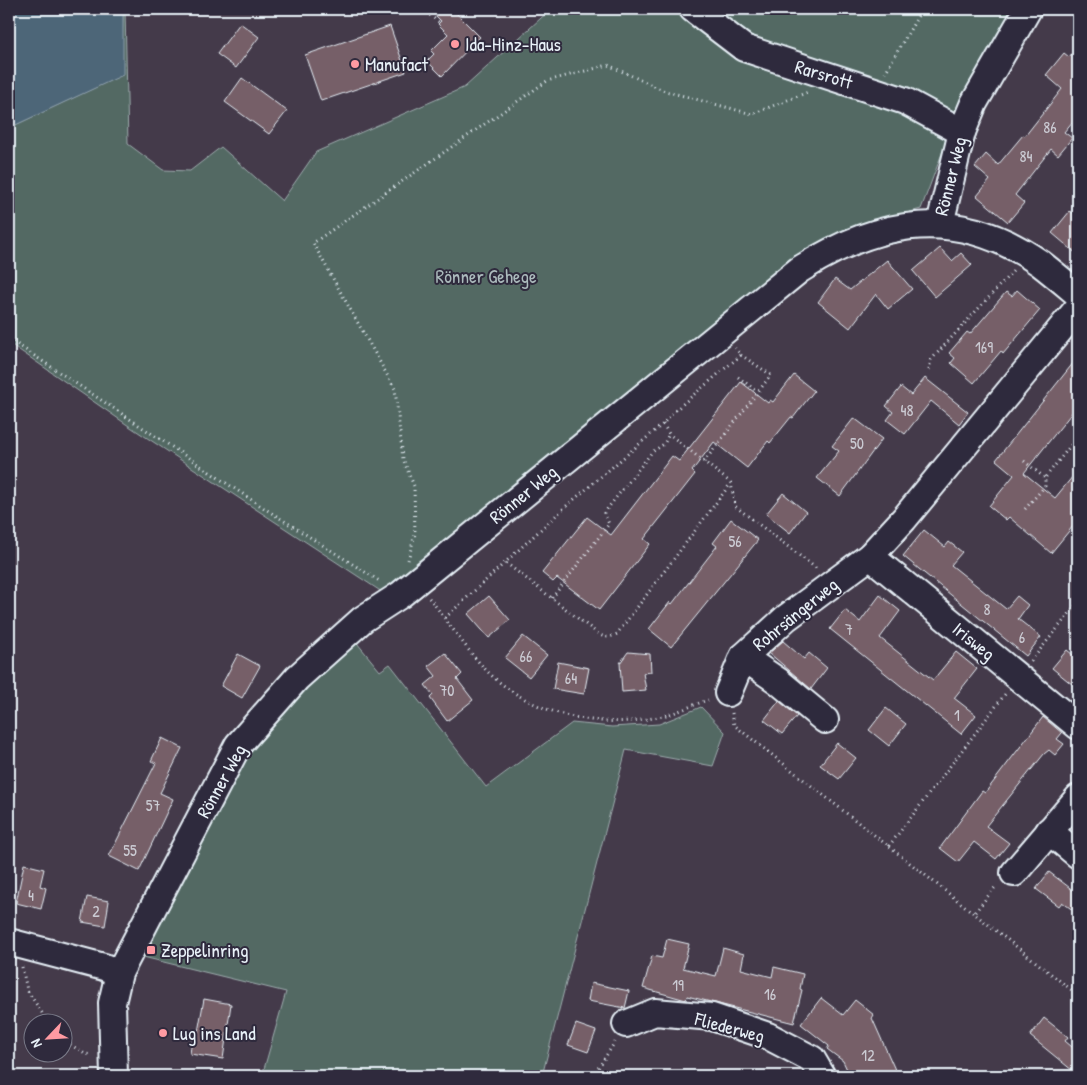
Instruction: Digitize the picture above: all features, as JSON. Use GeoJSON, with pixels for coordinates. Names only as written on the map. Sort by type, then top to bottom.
{"type":"FeatureCollection","features":[{"type":"Feature","properties":{"kind":"street","name":"Rarsrott"},"geometry":{"type":"LineString","coordinates":[[692,9],[744,48],[905,101],[962,132]]}},
{"type":"Feature","properties":{"kind":"street","name":"Rönner Weg"},"geometry":{"type":"LineString","coordinates":[[114,1067],[112,1003],[119,973],[238,745],[297,678],[411,575],[799,270],[820,256],[854,239],[888,229],[940,224],[962,132],[974,102],[1028,9]]}},
{"type":"Feature","properties":{"kind":"street"},"geometry":{"type":"LineString","coordinates":[[940,224],[983,234],[1025,254],[1078,294]]}},
{"type":"Feature","properties":{"kind":"street","name":"Rohrsängerweg"},"geometry":{"type":"LineString","coordinates":[[728,693],[743,657],[786,618],[870,556],[904,519],[1078,308]]}},
{"type":"Feature","properties":{"kind":"street","name":"Irisweg"},"geometry":{"type":"LineString","coordinates":[[870,556],[1078,726]]}},
{"type":"Feature","properties":{"kind":"street"},"geometry":{"type":"LineString","coordinates":[[743,657],[778,681],[825,720]]}},
{"type":"Feature","properties":{"kind":"street"},"geometry":{"type":"LineString","coordinates":[[1014,873],[1078,798]]}},
{"type":"Feature","properties":{"kind":"street"},"geometry":{"type":"LineString","coordinates":[[1050,832],[1078,855]]}},
{"type":"Feature","properties":{"kind":"street"},"geometry":{"type":"LineString","coordinates":[[16,944],[104,967],[119,973]]}},
{"type":"Feature","properties":{"kind":"street","name":"Fliederweg"},"geometry":{"type":"LineString","coordinates":[[626,1024],[655,1012],[712,1018],[777,1040],[812,1059],[822,1076]]}},
{"type":"Feature","properties":{"kind":"path"},"geometry":{"type":"LineString","coordinates":[[419,9],[440,23]]}},
{"type":"Feature","properties":{"kind":"path"},"geometry":{"type":"LineString","coordinates":[[427,13],[432,9]]}},
{"type":"Feature","properties":{"kind":"path"},"geometry":{"type":"LineString","coordinates":[[876,90],[922,9]]}},
{"type":"Feature","properties":{"kind":"path"},"geometry":{"type":"LineString","coordinates":[[841,79],[752,114],[665,91],[608,65],[547,81],[313,243],[395,389],[403,459],[414,486],[414,534],[411,575],[488,672],[528,702],[566,716],[609,722],[658,717],[728,693],[734,725],[975,912],[1078,995]]}},
{"type":"Feature","properties":{"kind":"path"},"geometry":{"type":"LineString","coordinates":[[929,370],[931,360],[1006,279]]}},
{"type":"Feature","properties":{"kind":"path"},"geometry":{"type":"LineString","coordinates":[[704,462],[771,375],[741,354],[722,332]]}},
{"type":"Feature","properties":{"kind":"path"},"geometry":{"type":"LineString","coordinates":[[9,339],[381,583]]}},
{"type":"Feature","properties":{"kind":"path"},"geometry":{"type":"LineString","coordinates":[[445,618],[564,508],[663,424],[741,354]]}},
{"type":"Feature","properties":{"kind":"path"},"geometry":{"type":"LineString","coordinates":[[738,378],[758,392]]}},
{"type":"Feature","properties":{"kind":"path"},"geometry":{"type":"LineString","coordinates":[[663,424],[669,434],[731,483],[735,506],[834,582]]}},
{"type":"Feature","properties":{"kind":"path"},"geometry":{"type":"LineString","coordinates":[[552,598],[609,524],[604,514],[652,452],[664,444],[669,434]]}},
{"type":"Feature","properties":{"kind":"path"},"geometry":{"type":"LineString","coordinates":[[1025,509],[1045,486],[1045,478],[1078,436]]}},
{"type":"Feature","properties":{"kind":"path"},"geometry":{"type":"LineString","coordinates":[[1024,460],[1045,478]]}},
{"type":"Feature","properties":{"kind":"path"},"geometry":{"type":"LineString","coordinates":[[506,563],[603,637],[610,638],[617,634],[731,483]]}},
{"type":"Feature","properties":{"kind":"path"},"geometry":{"type":"LineString","coordinates":[[889,846],[1018,677],[1078,603]]}},
{"type":"Feature","properties":{"kind":"path"},"geometry":{"type":"LineString","coordinates":[[975,912],[1008,871],[1014,873]]}},
{"type":"Feature","properties":{"kind":"path"},"geometry":{"type":"LineString","coordinates":[[16,944],[27,990],[41,1012]]}},
{"type":"Feature","properties":{"kind":"path"},"geometry":{"type":"LineString","coordinates":[[592,1076],[626,1024]]}},
{"type":"Feature","properties":{"kind":"path"},"geometry":{"type":"LineString","coordinates":[[72,1046],[85,1054],[114,1067]]}},
{"type":"Feature","properties":{"kind":"green space","name":"Rönner Gehege"},"geometry":{"type":"Polygon","coordinates":[[[123,9],[125,9],[128,144],[163,170],[190,171],[221,147],[282,201],[316,152],[465,87],[551,9],[1018,9],[956,116],[921,209],[855,227],[385,594],[126,424],[9,343],[9,128],[122,75],[123,9]]]}},
{"type":"Feature","properties":{"kind":"green space"},"geometry":{"type":"Polygon","coordinates":[[[357,643],[380,671],[390,664],[486,787],[572,723],[612,727],[659,724],[701,707],[725,732],[713,766],[626,750],[542,1076],[262,1076],[286,992],[143,957],[249,751],[307,686],[357,643]]]}},
{"type":"Feature","properties":{"kind":"water"},"geometry":{"type":"Polygon","coordinates":[[[9,9],[123,9],[123,75],[9,128],[9,9]]]}},
{"type":"Feature","properties":{"kind":"building","name":"Ida-Hinz-Haus"},"geometry":{"type":"Polygon","coordinates":[[[429,9],[452,9],[480,37],[442,76],[427,61],[434,54],[431,51],[448,34],[438,24],[441,21],[429,9]]]}},
{"type":"Feature","properties":{"kind":"building"},"geometry":{"type":"Polygon","coordinates":[[[240,23],[259,37],[236,68],[217,54],[240,23]]]}},
{"type":"Feature","properties":{"kind":"building","name":"Manufact"},"geometry":{"type":"Polygon","coordinates":[[[390,26],[406,72],[321,101],[305,55],[390,26]]]}},
{"type":"Feature","properties":{"kind":"building"},"geometry":{"type":"Polygon","coordinates":[[[1078,46],[1078,115],[1064,132],[1072,138],[1058,155],[1051,149],[1015,195],[1024,203],[1008,222],[977,196],[990,180],[975,167],[986,154],[998,165],[1023,135],[1025,136],[1062,89],[1046,75],[1064,53],[1069,57],[1078,46]]]}},
{"type":"Feature","properties":{"kind":"building"},"geometry":{"type":"Polygon","coordinates":[[[242,78],[287,111],[269,134],[225,102],[242,78]]]}},
{"type":"Feature","properties":{"kind":"building"},"geometry":{"type":"Polygon","coordinates":[[[1070,211],[1078,217],[1078,255],[1052,233],[1070,211]]]}},
{"type":"Feature","properties":{"kind":"building"},"geometry":{"type":"Polygon","coordinates":[[[940,248],[952,261],[961,253],[972,265],[935,297],[913,271],[940,248]]]}},
{"type":"Feature","properties":{"kind":"building"},"geometry":{"type":"Polygon","coordinates":[[[887,260],[912,289],[888,309],[876,294],[850,328],[818,302],[835,279],[850,290],[887,260]]]}},
{"type":"Feature","properties":{"kind":"building"},"geometry":{"type":"Polygon","coordinates":[[[1017,290],[1040,310],[1003,354],[1001,351],[974,383],[951,363],[955,358],[949,353],[967,332],[970,334],[1006,292],[1012,296],[1017,290]]]}},
{"type":"Feature","properties":{"kind":"building"},"geometry":{"type":"Polygon","coordinates":[[[1078,357],[1078,405],[1024,473],[1055,498],[1078,470],[1078,520],[1051,553],[1009,517],[1006,520],[989,506],[1014,475],[996,460],[1078,357]]]}},
{"type":"Feature","properties":{"kind":"building"},"geometry":{"type":"Polygon","coordinates":[[[794,375],[814,391],[793,418],[791,417],[770,443],[768,441],[747,468],[714,442],[692,471],[695,474],[644,539],[650,544],[599,610],[557,578],[553,582],[542,573],[587,517],[611,535],[672,456],[679,461],[741,382],[768,403],[770,400],[773,402],[794,375]]]}},
{"type":"Feature","properties":{"kind":"building"},"geometry":{"type":"Polygon","coordinates":[[[925,378],[968,412],[959,424],[931,401],[905,434],[887,420],[893,412],[886,406],[901,387],[911,395],[925,378]]]}},
{"type":"Feature","properties":{"kind":"building"},"geometry":{"type":"Polygon","coordinates":[[[854,418],[882,439],[840,496],[817,478],[839,451],[832,446],[854,418]]]}},
{"type":"Feature","properties":{"kind":"building"},"geometry":{"type":"Polygon","coordinates":[[[783,493],[806,512],[790,533],[766,514],[783,493]]]}},
{"type":"Feature","properties":{"kind":"building"},"geometry":{"type":"Polygon","coordinates":[[[731,519],[758,540],[671,647],[649,629],[670,602],[672,604],[717,546],[713,543],[731,519]]]}},
{"type":"Feature","properties":{"kind":"building"},"geometry":{"type":"Polygon","coordinates":[[[924,530],[945,547],[949,542],[962,552],[951,565],[1006,609],[1017,596],[1028,605],[1018,619],[1041,637],[1026,656],[903,556],[924,530]]]}},
{"type":"Feature","properties":{"kind":"building"},"geometry":{"type":"Polygon","coordinates":[[[880,595],[900,611],[880,638],[933,680],[956,652],[977,669],[954,698],[976,715],[961,734],[830,629],[845,610],[860,622],[880,595]]]}},
{"type":"Feature","properties":{"kind":"building"},"geometry":{"type":"Polygon","coordinates":[[[489,596],[510,620],[489,638],[468,614],[489,596]]]}},
{"type":"Feature","properties":{"kind":"building"},"geometry":{"type":"Polygon","coordinates":[[[523,636],[547,655],[529,677],[505,658],[523,636]]]}},
{"type":"Feature","properties":{"kind":"building"},"geometry":{"type":"Polygon","coordinates":[[[783,641],[804,659],[809,653],[827,668],[811,689],[769,653],[783,641]]]}},
{"type":"Feature","properties":{"kind":"building"},"geometry":{"type":"Polygon","coordinates":[[[1067,650],[1078,659],[1078,689],[1052,668],[1067,650]]]}},
{"type":"Feature","properties":{"kind":"building"},"geometry":{"type":"Polygon","coordinates":[[[628,652],[650,654],[651,672],[643,673],[646,690],[622,692],[620,663],[628,652]]]}},
{"type":"Feature","properties":{"kind":"building"},"geometry":{"type":"Polygon","coordinates":[[[445,653],[462,674],[457,679],[473,700],[447,721],[430,698],[433,695],[425,685],[436,676],[428,666],[445,653]]]}},
{"type":"Feature","properties":{"kind":"building"},"geometry":{"type":"Polygon","coordinates":[[[238,654],[260,666],[242,698],[221,686],[238,654]]]}},
{"type":"Feature","properties":{"kind":"building"},"geometry":{"type":"Polygon","coordinates":[[[558,662],[589,668],[584,694],[553,689],[558,662]]]}},
{"type":"Feature","properties":{"kind":"building"},"geometry":{"type":"Polygon","coordinates":[[[779,701],[797,716],[782,734],[764,720],[779,701]]]}},
{"type":"Feature","properties":{"kind":"building"},"geometry":{"type":"Polygon","coordinates":[[[886,708],[906,724],[889,746],[869,730],[886,708]]]}},
{"type":"Feature","properties":{"kind":"building"},"geometry":{"type":"Polygon","coordinates":[[[1043,717],[1062,733],[1057,739],[1064,744],[1055,755],[1049,750],[1044,754],[986,826],[1009,843],[996,859],[974,842],[958,862],[940,848],[982,791],[985,793],[1043,717]]]}},
{"type":"Feature","properties":{"kind":"building"},"geometry":{"type":"Polygon","coordinates":[[[162,738],[182,748],[160,793],[173,799],[139,871],[109,856],[156,763],[151,761],[162,738]]]}},
{"type":"Feature","properties":{"kind":"building"},"geometry":{"type":"Polygon","coordinates":[[[837,743],[856,758],[839,779],[820,765],[837,743]]]}},
{"type":"Feature","properties":{"kind":"building"},"geometry":{"type":"Polygon","coordinates":[[[24,864],[44,869],[40,886],[46,888],[41,909],[16,903],[24,864]]]}},
{"type":"Feature","properties":{"kind":"building"},"geometry":{"type":"Polygon","coordinates":[[[1049,872],[1078,894],[1078,914],[1062,902],[1059,906],[1036,889],[1049,872]]]}},
{"type":"Feature","properties":{"kind":"building"},"geometry":{"type":"Polygon","coordinates":[[[87,897],[109,901],[105,926],[82,922],[87,897]]]}},
{"type":"Feature","properties":{"kind":"building"},"geometry":{"type":"Polygon","coordinates":[[[667,939],[689,944],[683,968],[716,976],[723,948],[744,954],[741,969],[772,977],[774,967],[803,974],[800,989],[802,990],[794,1023],[687,996],[686,1000],[643,988],[652,956],[662,958],[667,939]]]}},
{"type":"Feature","properties":{"kind":"building"},"geometry":{"type":"Polygon","coordinates":[[[591,983],[629,991],[625,1008],[588,1001],[591,983]]]}},
{"type":"Feature","properties":{"kind":"building"},"geometry":{"type":"Polygon","coordinates":[[[821,998],[843,1015],[855,1000],[874,1015],[872,1018],[896,1072],[885,1076],[850,1076],[843,1061],[827,1049],[829,1046],[801,1024],[821,998]]]}},
{"type":"Feature","properties":{"kind":"building"},"geometry":{"type":"Polygon","coordinates":[[[204,999],[231,1004],[223,1059],[190,1054],[193,1031],[198,1032],[204,999]]]}},
{"type":"Feature","properties":{"kind":"building"},"geometry":{"type":"Polygon","coordinates":[[[1044,1018],[1068,1037],[1065,1041],[1078,1052],[1078,1075],[1030,1036],[1044,1018]]]}},
{"type":"Feature","properties":{"kind":"building"},"geometry":{"type":"Polygon","coordinates":[[[576,1024],[596,1031],[588,1052],[568,1045],[576,1024]]]}},
{"type":"Feature","properties":{"kind":"place","name":"Ida-Hinz-Haus"},"geometry":{"type":"Point","coordinates":[455,44]}},
{"type":"Feature","properties":{"kind":"place","name":"Manufact"},"geometry":{"type":"Point","coordinates":[355,64]}},
{"type":"Feature","properties":{"kind":"place","name":"Zeppelinring"},"geometry":{"type":"Point","coordinates":[151,950]}},
{"type":"Feature","properties":{"kind":"place","name":"Lug ins Land"},"geometry":{"type":"Point","coordinates":[163,1033]}}]}
